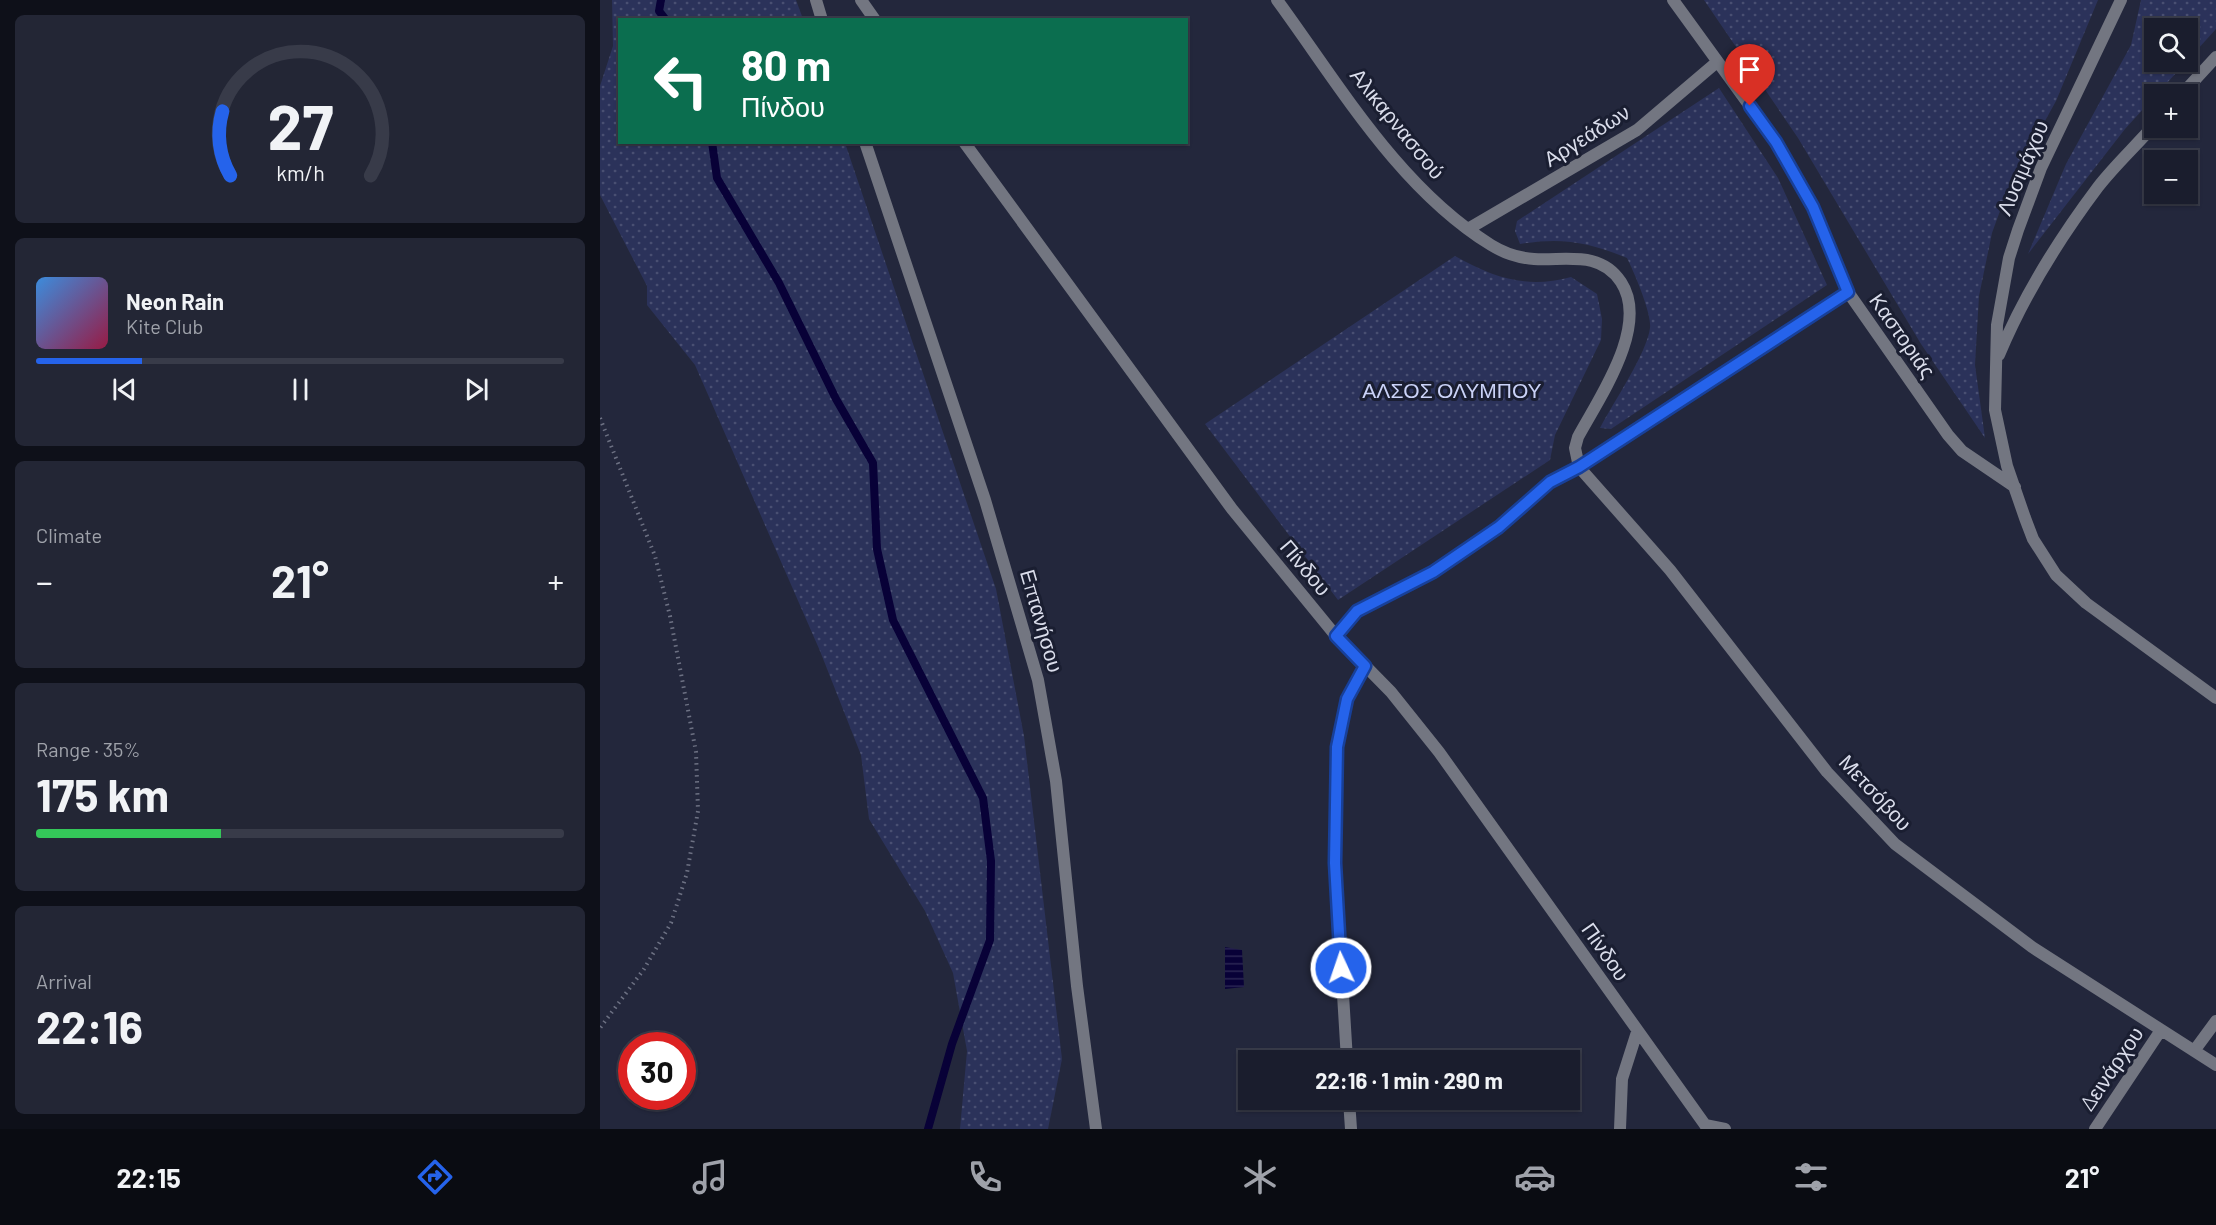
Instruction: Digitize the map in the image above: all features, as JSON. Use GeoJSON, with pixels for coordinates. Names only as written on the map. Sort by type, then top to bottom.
{"type":"FeatureCollection","features":[{"type":"Feature","properties":{"kind":"street"},"geometry":{"type":"LineString","coordinates":[[816,0],[821,18]]}},
{"type":"Feature","properties":{"kind":"street"},"geometry":{"type":"LineString","coordinates":[[861,0],[874,18]]}},
{"type":"Feature","properties":{"kind":"street","name":"Αλικαρνασσού"},"geometry":{"type":"LineString","coordinates":[[1277,0],[1394,158],[1424,190],[1468,229],[1492,246],[1516,256],[1536,259],[1573,256],[1592,260],[1616,276],[1626,291],[1630,313],[1626,336],[1612,375],[1578,437],[1575,448],[1579,467]]}},
{"type":"Feature","properties":{"kind":"street","name":"Καστοριάς"},"geometry":{"type":"LineString","coordinates":[[1673,0],[1776,142],[1799,180],[1827,237],[1848,292],[1948,435],[1962,451],[2015,487]]}},
{"type":"Feature","properties":{"kind":"street","name":"Λυσιμάχου"},"geometry":{"type":"LineString","coordinates":[[1996,361],[2000,300],[2018,230],[2041,168],[2121,0]]}},
{"type":"Feature","properties":{"kind":"street"},"geometry":{"type":"LineString","coordinates":[[2191,84],[2216,57]]}},
{"type":"Feature","properties":{"kind":"street","name":"Αργεάδων"},"geometry":{"type":"LineString","coordinates":[[1468,229],[1637,130],[1717,62]]}},
{"type":"Feature","properties":{"kind":"street"},"geometry":{"type":"LineString","coordinates":[[2144,136],[2099,186],[2057,248],[2012,324],[1996,361],[1995,410],[2007,466],[2033,538],[2056,575],[2086,603],[2216,698]]}},
{"type":"Feature","properties":{"kind":"street","name":"Επτανήσου"},"geometry":{"type":"LineString","coordinates":[[866,144],[985,500],[1038,680],[1056,781],[1073,951],[1096,1129]]}},
{"type":"Feature","properties":{"kind":"street","name":"Πίνδου"},"geometry":{"type":"LineString","coordinates":[[965,144],[1232,509],[1336,636],[1391,692],[1439,752],[1706,1127]]}},
{"type":"Feature","properties":{"kind":"street"},"geometry":{"type":"LineString","coordinates":[[1336,636],[1357,611],[1433,572],[1499,527],[1550,482],[1579,467],[1848,292]]}},
{"type":"Feature","properties":{"kind":"street","name":"Μετσόβου"},"geometry":{"type":"LineString","coordinates":[[1579,467],[1670,570],[1827,772],[1887,836],[2032,947],[2216,1065]]}},
{"type":"Feature","properties":{"kind":"street"},"geometry":{"type":"LineString","coordinates":[[1346,1050],[1335,863],[1337,747],[1347,699],[1365,666]]}},
{"type":"Feature","properties":{"kind":"street"},"geometry":{"type":"LineString","coordinates":[[2194,1051],[2216,1021]]}},
{"type":"Feature","properties":{"kind":"street","name":"Δεινάρχου"},"geometry":{"type":"LineString","coordinates":[[2095,1129],[2161,1030]]}},
{"type":"Feature","properties":{"kind":"street"},"geometry":{"type":"LineString","coordinates":[[1620,1129],[1622,1078],[1637,1032]]}},
{"type":"Feature","properties":{"kind":"street"},"geometry":{"type":"LineString","coordinates":[[1350,1110],[1352,1129]]}},
{"type":"Feature","properties":{"kind":"street"},"geometry":{"type":"LineString","coordinates":[[1706,1127],[1725,1129]]}},
{"type":"Feature","properties":{"kind":"path"},"geometry":{"type":"LineString","coordinates":[[600,418],[637,505],[655,556],[696,752],[698,811],[687,873],[670,923],[644,969],[600,1028]]}},
{"type":"Feature","properties":{"kind":"green space"},"geometry":{"type":"Polygon","coordinates":[[[612,0],[796,0],[803,18],[618,18],[618,144],[845,144],[996,589],[1024,736],[1062,1059],[1048,1129],[960,1129],[967,1051],[953,973],[925,911],[869,819],[861,755],[820,651],[695,365],[647,305],[647,286],[600,195],[600,86],[613,46],[612,0]]]}},
{"type":"Feature","properties":{"kind":"green space"},"geometry":{"type":"Polygon","coordinates":[[[1704,0],[2098,0],[2056,101],[2009,186],[1992,233],[1979,296],[1975,365],[1985,438],[1921,344],[1798,138],[1704,0]]]}},
{"type":"Feature","properties":{"kind":"green space"},"geometry":{"type":"Polygon","coordinates":[[[2141,0],[2216,0],[2216,29],[2198,49],[2198,18],[2144,18],[2144,72],[2177,72],[2166,84],[2144,84],[2144,108],[2125,129],[2028,254],[2066,164],[2131,45],[2141,0]]]}},
{"type":"Feature","properties":{"kind":"green space"},"geometry":{"type":"Polygon","coordinates":[[[1719,88],[1778,178],[1827,285],[1611,429],[1600,428],[1648,338],[1650,322],[1638,283],[1627,258],[1600,248],[1562,241],[1520,244],[1515,231],[1517,221],[1719,88]]]}},
{"type":"Feature","properties":{"kind":"green space","name":"ΑΛΣΟΣ ΟΛΥΜΠΟΥ"},"geometry":{"type":"Polygon","coordinates":[[[1455,256],[1483,270],[1511,279],[1540,282],[1571,277],[1597,294],[1602,319],[1601,340],[1555,435],[1550,460],[1338,600],[1205,424],[1455,256]]]}},
{"type":"Feature","properties":{"kind":"shaded area"},"geometry":{"type":"Polygon","coordinates":[[[1225,947],[1242,950],[1244,987],[1225,989],[1225,947]]]}},
{"type":"Feature","properties":{"kind":"waterway"},"geometry":{"type":"LineString","coordinates":[[661,0],[659,11],[664,18]]}},
{"type":"Feature","properties":{"kind":"waterway"},"geometry":{"type":"LineString","coordinates":[[712,144],[717,178],[779,283],[836,399],[873,463],[877,549],[893,620],[983,798],[991,861],[990,940],[952,1044],[928,1129]]}},
{"type":"Feature","properties":{"kind":"route"},"geometry":{"type":"LineString","coordinates":[[1341,968],[1335,863],[1337,747],[1340,723],[1347,699],[1365,666],[1336,636],[1357,611],[1433,572],[1499,527],[1550,482],[1579,467],[1848,292],[1827,237],[1799,180],[1776,142],[1750,106]]}}]}
